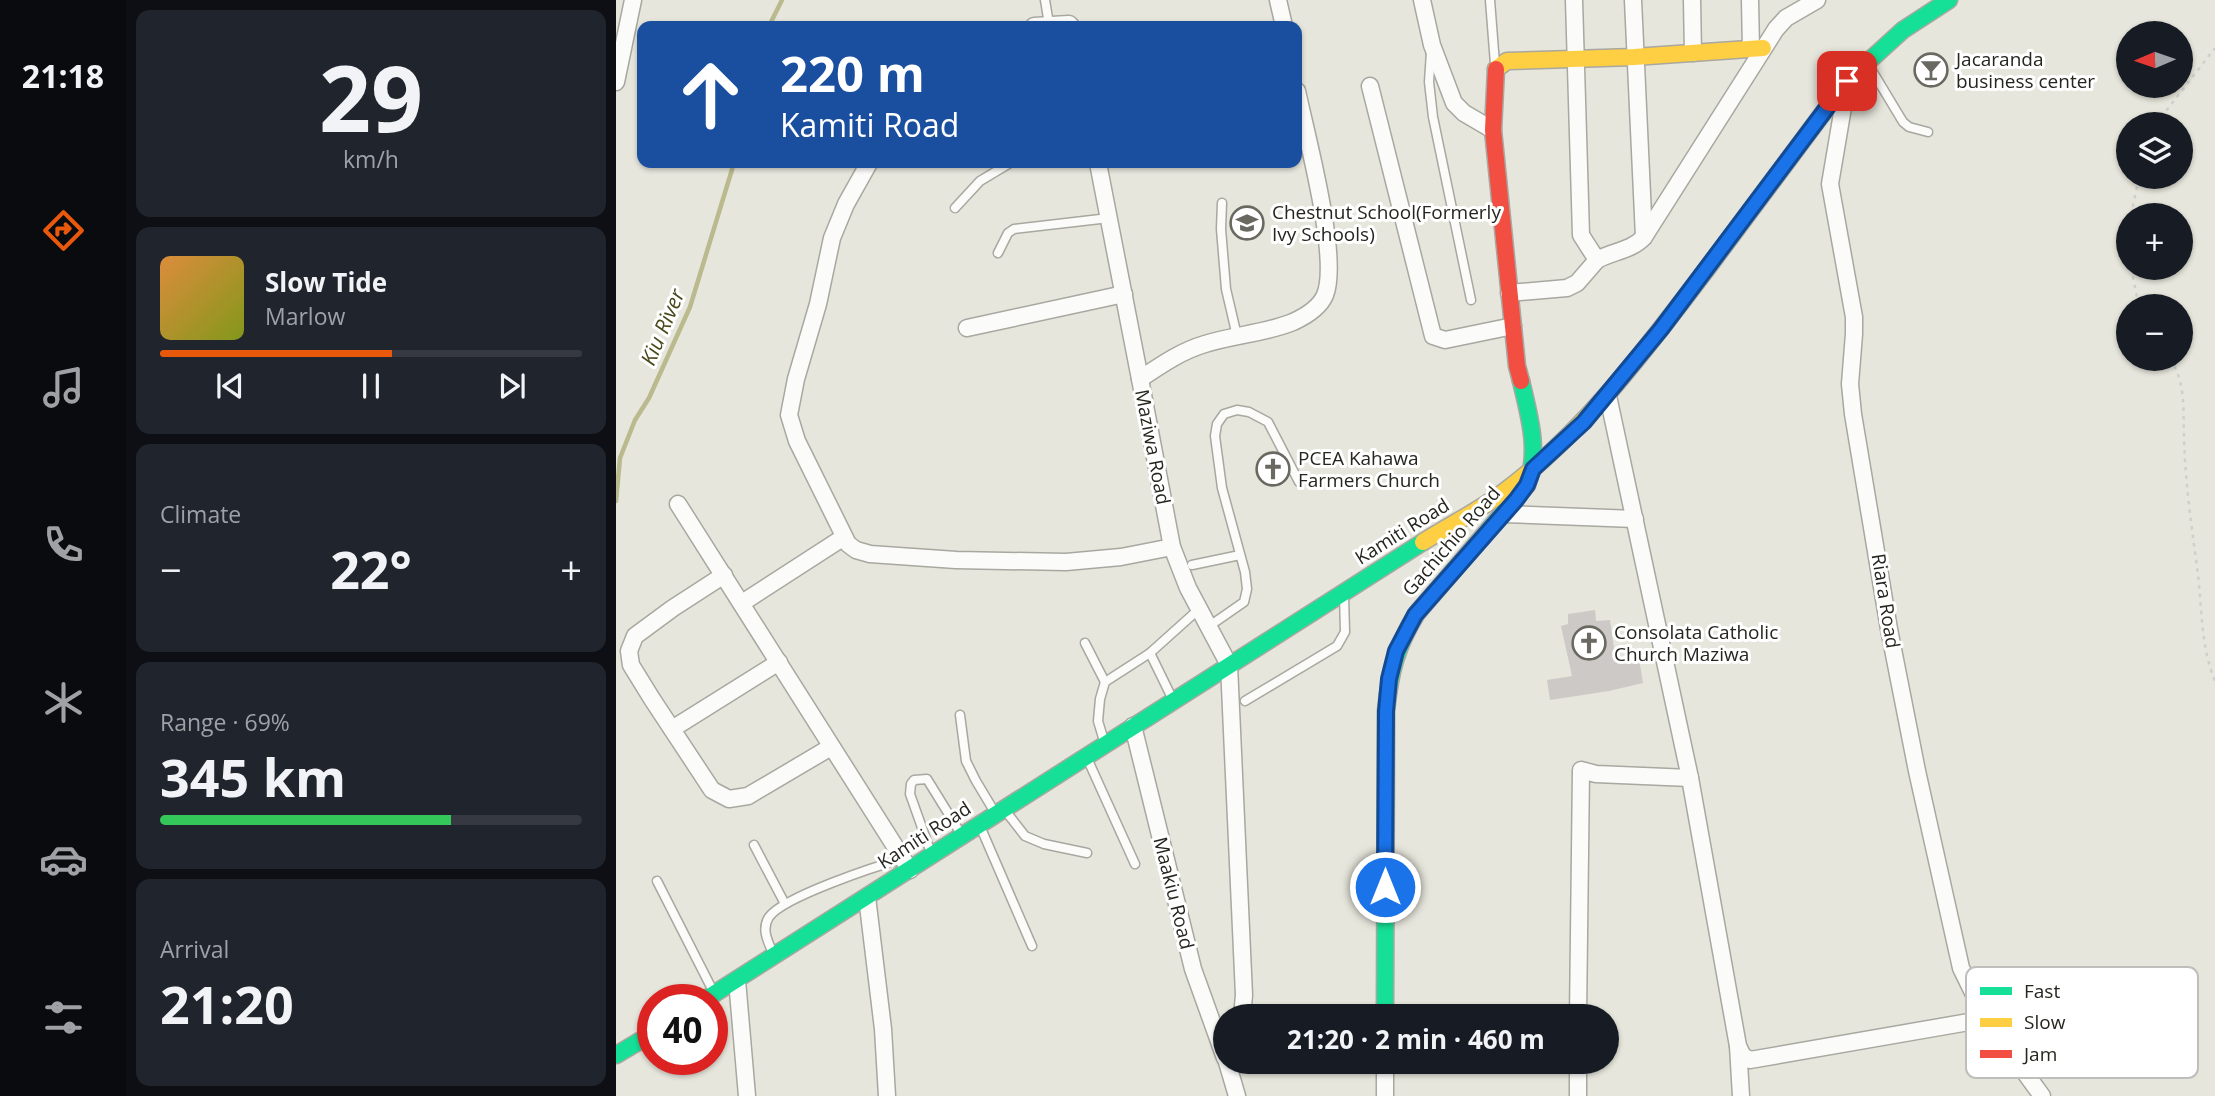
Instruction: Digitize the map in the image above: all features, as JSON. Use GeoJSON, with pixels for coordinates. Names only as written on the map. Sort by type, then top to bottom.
{"type":"FeatureCollection","features":[{"type":"Feature","properties":{"kind":"main road","name":"Kamiti Road"},"geometry":{"type":"LineString","coordinates":[[728,986],[867,897],[906,864],[932,855],[1344,591],[1503,493],[1533,469],[1608,396],[1847,81],[1903,30],[1949,0]]}},
{"type":"Feature","properties":{"kind":"main road"},"geometry":{"type":"LineString","coordinates":[[1533,469],[1530,418],[1520,382],[1509,293],[1493,130],[1495,71],[1501,63],[1507,61],[1757,49]]}},
{"type":"Feature","properties":{"kind":"main road","name":"Gachichio Road"},"geometry":{"type":"LineString","coordinates":[[1385,1004],[1386,711],[1389,679],[1396,651],[1415,615],[1504,514],[1527,485],[1533,469]]}},
{"type":"Feature","properties":{"kind":"main road"},"geometry":{"type":"LineString","coordinates":[[616,1055],[637,1043]]}},
{"type":"Feature","properties":{"kind":"street"},"geometry":{"type":"LineString","coordinates":[[616,82],[634,0]]}},
{"type":"Feature","properties":{"kind":"street"},"geometry":{"type":"LineString","coordinates":[[1278,0],[1283,21]]}},
{"type":"Feature","properties":{"kind":"street"},"geometry":{"type":"LineString","coordinates":[[1422,0],[1432,46],[1454,103],[1493,130]]}},
{"type":"Feature","properties":{"kind":"street"},"geometry":{"type":"LineString","coordinates":[[1574,0],[1581,235],[1597,260]]}},
{"type":"Feature","properties":{"kind":"street"},"geometry":{"type":"LineString","coordinates":[[1633,0],[1644,237]]}},
{"type":"Feature","properties":{"kind":"street"},"geometry":{"type":"LineString","coordinates":[[1692,0],[1693,53]]}},
{"type":"Feature","properties":{"kind":"street"},"geometry":{"type":"LineString","coordinates":[[1750,0],[1757,49]]}},
{"type":"Feature","properties":{"kind":"street"},"geometry":{"type":"LineString","coordinates":[[1509,293],[1567,288],[1577,283],[1597,260],[1629,248],[1644,237],[1757,49],[1786,19],[1815,1]]}},
{"type":"Feature","properties":{"kind":"street","name":"Riara Road"},"geometry":{"type":"LineString","coordinates":[[1847,81],[1829,184],[1854,317],[1850,384],[1853,414],[1889,629],[1920,784],[1961,968],[1966,978]]}},
{"type":"Feature","properties":{"kind":"street"},"geometry":{"type":"LineString","coordinates":[[1370,86],[1433,336],[1445,340],[1513,326]]}},
{"type":"Feature","properties":{"kind":"street","name":"Maziwa Road"},"geometry":{"type":"LineString","coordinates":[[1229,665],[1188,588],[1172,547],[1140,379],[1183,352],[1293,322],[1313,310],[1324,297],[1330,277],[1327,239],[1302,116]]}},
{"type":"Feature","properties":{"kind":"street"},"geometry":{"type":"LineString","coordinates":[[866,168],[846,204],[832,238],[818,304],[789,406],[797,441],[848,544],[856,550],[870,554],[956,560],[1066,562],[1172,547]]}},
{"type":"Feature","properties":{"kind":"street"},"geometry":{"type":"LineString","coordinates":[[1099,168],[1140,379]]}},
{"type":"Feature","properties":{"kind":"street"},"geometry":{"type":"LineString","coordinates":[[967,328],[1124,294]]}},
{"type":"Feature","properties":{"kind":"street"},"geometry":{"type":"LineString","coordinates":[[1608,396],[1690,778],[1738,1046],[1741,1096]]}},
{"type":"Feature","properties":{"kind":"street"},"geometry":{"type":"LineString","coordinates":[[678,504],[906,864]]}},
{"type":"Feature","properties":{"kind":"street"},"geometry":{"type":"LineString","coordinates":[[1504,514],[1635,519]]}},
{"type":"Feature","properties":{"kind":"street"},"geometry":{"type":"LineString","coordinates":[[742,603],[844,537]]}},
{"type":"Feature","properties":{"kind":"street"},"geometry":{"type":"LineString","coordinates":[[724,575],[635,636],[629,651],[631,665],[712,790],[729,799],[748,796],[831,747]]}},
{"type":"Feature","properties":{"kind":"street"},"geometry":{"type":"LineString","coordinates":[[672,729],[779,662]]}},
{"type":"Feature","properties":{"kind":"street"},"geometry":{"type":"LineString","coordinates":[[1229,665],[1243,1004]]}},
{"type":"Feature","properties":{"kind":"street","name":"Maakiu Road"},"geometry":{"type":"LineString","coordinates":[[1133,726],[1193,969],[1213,1024]]}},
{"type":"Feature","properties":{"kind":"street"},"geometry":{"type":"LineString","coordinates":[[1578,1004],[1581,770],[1597,774],[1690,778]]}},
{"type":"Feature","properties":{"kind":"street"},"geometry":{"type":"LineString","coordinates":[[867,897],[883,1029],[887,1096]]}},
{"type":"Feature","properties":{"kind":"street"},"geometry":{"type":"LineString","coordinates":[[737,980],[747,1096]]}},
{"type":"Feature","properties":{"kind":"street"},"geometry":{"type":"LineString","coordinates":[[1738,1046],[1743,1056],[1750,1060],[1966,1022]]}},
{"type":"Feature","properties":{"kind":"street","name":"Maakiu Road"},"geometry":{"type":"LineString","coordinates":[[1234,1074],[1237,1096]]}},
{"type":"Feature","properties":{"kind":"street"},"geometry":{"type":"LineString","coordinates":[[1385,1074],[1385,1096]]}},
{"type":"Feature","properties":{"kind":"street"},"geometry":{"type":"LineString","coordinates":[[1578,1074],[1578,1096]]}},
{"type":"Feature","properties":{"kind":"street","name":"Riara Road"},"geometry":{"type":"LineString","coordinates":[[2029,1078],[2042,1096]]}},
{"type":"Feature","properties":{"kind":"lane"},"geometry":{"type":"LineString","coordinates":[[1042,21],[1045,0]]}},
{"type":"Feature","properties":{"kind":"lane"},"geometry":{"type":"LineString","coordinates":[[1490,0],[1495,71]]}},
{"type":"Feature","properties":{"kind":"lane"},"geometry":{"type":"LineString","coordinates":[[1432,46],[1429,74],[1433,117],[1471,300]]}},
{"type":"Feature","properties":{"kind":"lane"},"geometry":{"type":"LineString","coordinates":[[1867,62],[1903,122],[1909,127],[1928,132]]}},
{"type":"Feature","properties":{"kind":"lane"},"geometry":{"type":"LineString","coordinates":[[955,208],[980,181],[1002,168]]}},
{"type":"Feature","properties":{"kind":"lane"},"geometry":{"type":"LineString","coordinates":[[1222,203],[1221,229],[1226,289],[1237,336]]}},
{"type":"Feature","properties":{"kind":"lane"},"geometry":{"type":"LineString","coordinates":[[998,253],[1008,233],[1014,229],[1109,218]]}},
{"type":"Feature","properties":{"kind":"lane"},"geometry":{"type":"LineString","coordinates":[[1208,626],[1244,602],[1247,589],[1222,488],[1215,436],[1217,424],[1224,414],[1237,410],[1249,412],[1268,422],[1299,481]]}},
{"type":"Feature","properties":{"kind":"lane"},"geometry":{"type":"LineString","coordinates":[[1192,565],[1240,555]]}},
{"type":"Feature","properties":{"kind":"lane"},"geometry":{"type":"LineString","coordinates":[[1245,701],[1337,646],[1345,632],[1344,591]]}},
{"type":"Feature","properties":{"kind":"lane"},"geometry":{"type":"LineString","coordinates":[[1105,744],[1098,721],[1105,682],[1150,653],[1199,609]]}},
{"type":"Feature","properties":{"kind":"lane"},"geometry":{"type":"LineString","coordinates":[[1085,643],[1105,682]]}},
{"type":"Feature","properties":{"kind":"lane"},"geometry":{"type":"LineString","coordinates":[[1150,653],[1173,700]]}},
{"type":"Feature","properties":{"kind":"lane"},"geometry":{"type":"LineString","coordinates":[[960,715],[967,761],[976,782],[1000,811],[1025,836],[1044,844],[1087,853]]}},
{"type":"Feature","properties":{"kind":"lane"},"geometry":{"type":"LineString","coordinates":[[1086,756],[1135,864]]}},
{"type":"Feature","properties":{"kind":"lane"},"geometry":{"type":"LineString","coordinates":[[932,855],[910,794],[914,780],[927,779],[962,836]]}},
{"type":"Feature","properties":{"kind":"lane"},"geometry":{"type":"LineString","coordinates":[[979,825],[1032,946]]}},
{"type":"Feature","properties":{"kind":"lane"},"geometry":{"type":"LineString","coordinates":[[754,845],[785,904]]}},
{"type":"Feature","properties":{"kind":"lane"},"geometry":{"type":"LineString","coordinates":[[774,956],[765,933],[766,926],[768,919],[785,904],[862,871],[906,864]]}},
{"type":"Feature","properties":{"kind":"lane"},"geometry":{"type":"LineString","coordinates":[[657,881],[704,984]]}},
{"type":"Feature","properties":{"kind":"path"},"geometry":{"type":"LineString","coordinates":[[2165,112],[2215,48]]}},
{"type":"Feature","properties":{"kind":"path"},"geometry":{"type":"LineString","coordinates":[[2176,371],[2181,379],[2185,407],[2184,437],[2201,615],[2207,662],[2215,681]]}},
{"type":"Feature","properties":{"kind":"building","name":"Consolata Catholic Church Maziwa"},"geometry":{"type":"Polygon","coordinates":[[[1595,610],[1596,621],[1610,620],[1616,662],[1639,659],[1643,683],[1550,700],[1547,680],[1572,676],[1561,626],[1568,624],[1568,614],[1595,610]]]}},
{"type":"Feature","properties":{"kind":"waterway","name":"Kiu River"},"geometry":{"type":"LineString","coordinates":[[772,21],[782,0]]}},
{"type":"Feature","properties":{"kind":"waterway","name":"Kiu River"},"geometry":{"type":"LineString","coordinates":[[616,501],[620,458],[635,420],[649,398],[690,307],[732,168]]}},
{"type":"Feature","properties":{"kind":"traffic: fast"},"geometry":{"type":"LineString","coordinates":[[1706,270],[1847,81],[1903,30],[1949,0]]}},
{"type":"Feature","properties":{"kind":"traffic: fast"},"geometry":{"type":"LineString","coordinates":[[1385,1004],[1386,711],[1392,672],[1404,637],[1417,613],[1527,485],[1533,446],[1521,381]]}},
{"type":"Feature","properties":{"kind":"traffic: fast"},"geometry":{"type":"LineString","coordinates":[[728,985],[1423,542]]}},
{"type":"Feature","properties":{"kind":"traffic: fast"},"geometry":{"type":"LineString","coordinates":[[616,1055],[637,1043]]}},
{"type":"Feature","properties":{"kind":"traffic: slow"},"geometry":{"type":"LineString","coordinates":[[1496,69],[1507,61],[1634,57],[1763,48]]}},
{"type":"Feature","properties":{"kind":"traffic: slow"},"geometry":{"type":"LineString","coordinates":[[1423,542],[1495,498],[1562,442],[1613,388],[1706,270]]}},
{"type":"Feature","properties":{"kind":"traffic: jam"},"geometry":{"type":"LineString","coordinates":[[1496,69],[1493,130],[1517,366],[1521,381]]}},
{"type":"Feature","properties":{"kind":"place","name":"Jacaranda business center"},"geometry":{"type":"Point","coordinates":[1931,70]}},
{"type":"Feature","properties":{"kind":"place","name":"Chestnut School(Formerly Ivy Schools)"},"geometry":{"type":"Point","coordinates":[1247,223]}},
{"type":"Feature","properties":{"kind":"place","name":"PCEA Kahawa Farmers Church"},"geometry":{"type":"Point","coordinates":[1273,469]}},
{"type":"Feature","properties":{"kind":"place","name":"Consolata Catholic Church Maziwa"},"geometry":{"type":"Point","coordinates":[1589,643]}},
{"type":"Feature","properties":{"kind":"route"},"geometry":{"type":"LineString","coordinates":[[1385,887],[1386,711],[1389,679],[1396,651],[1415,615],[1516,500],[1527,485],[1533,469],[1608,396],[1847,81]]}}]}
